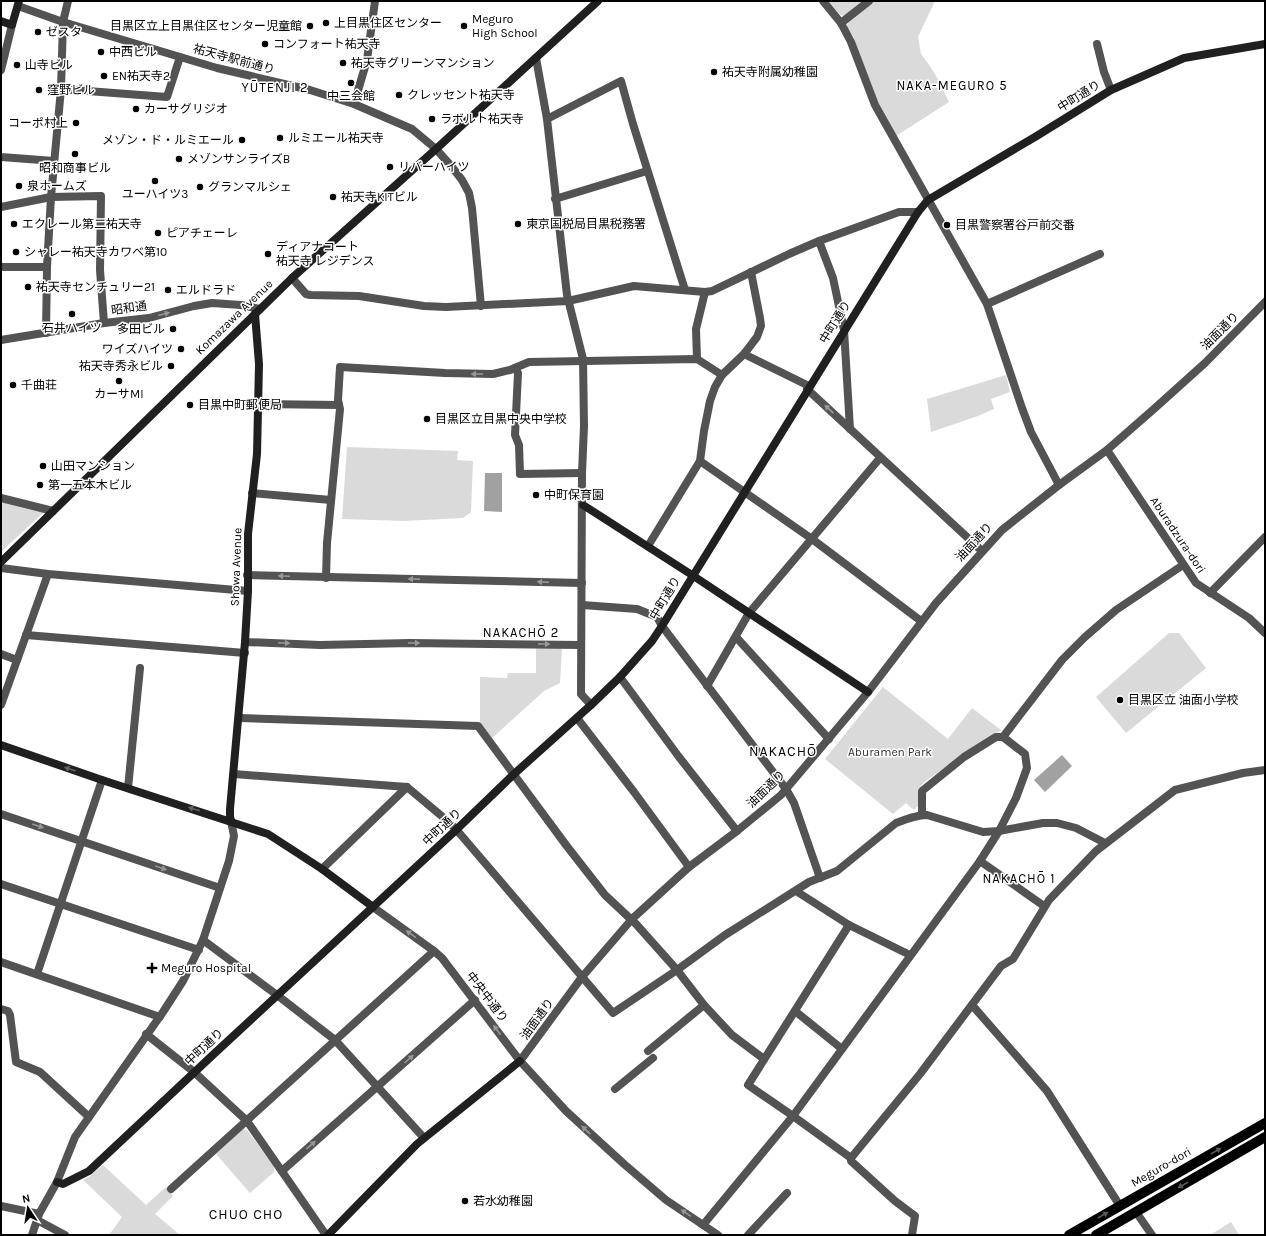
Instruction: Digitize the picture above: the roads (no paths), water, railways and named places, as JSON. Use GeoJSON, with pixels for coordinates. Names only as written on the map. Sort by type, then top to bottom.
{"type":"FeatureCollection","features":[{"type":"Feature","properties":{"kind":"main road","name":"Meguro-dori"},"geometry":{"type":"LineString","coordinates":[[1069,1235],[1265,1123]]}},
{"type":"Feature","properties":{"kind":"main road"},"geometry":{"type":"LineString","coordinates":[[1096,1235],[1265,1137]]}},
{"type":"Feature","properties":{"kind":"street"},"geometry":{"type":"LineString","coordinates":[[46,333],[47,267],[51,197],[61,89],[63,22],[68,1]]}},
{"type":"Feature","properties":{"kind":"street"},"geometry":{"type":"LineString","coordinates":[[354,104],[367,60],[375,1]]}},
{"type":"Feature","properties":{"kind":"street","name":"Komazawa Avenue"},"geometry":{"type":"LineString","coordinates":[[1,562],[292,278],[598,1]]}},
{"type":"Feature","properties":{"kind":"street"},"geometry":{"type":"LineString","coordinates":[[823,1],[841,23],[851,42],[875,105],[987,304],[1031,432],[1059,485]]}},
{"type":"Feature","properties":{"kind":"street"},"geometry":{"type":"LineString","coordinates":[[841,23],[869,1]]}},
{"type":"Feature","properties":{"kind":"street","name":"祐天寺駅前通り"},"geometry":{"type":"LineString","coordinates":[[12,25],[18,4],[63,22],[180,57],[238,74],[310,90],[354,104],[412,129],[436,149],[462,180],[469,193],[472,208],[481,306]]}},
{"type":"Feature","properties":{"kind":"street"},"geometry":{"type":"LineString","coordinates":[[1,20],[12,25],[1,70]]}},
{"type":"Feature","properties":{"kind":"street"},"geometry":{"type":"LineString","coordinates":[[1097,44],[1104,72],[1111,90]]}},
{"type":"Feature","properties":{"kind":"street","name":"中町通り"},"geometry":{"type":"LineString","coordinates":[[57,1182],[63,1184],[89,1171],[277,994],[456,830],[514,774],[591,705],[620,677],[652,641],[844,330],[918,212],[928,200],[1111,90],[1184,58],[1265,44]]}},
{"type":"Feature","properties":{"kind":"street"},"geometry":{"type":"LineString","coordinates":[[61,89],[167,97],[180,57]]}},
{"type":"Feature","properties":{"kind":"street"},"geometry":{"type":"LineString","coordinates":[[536,58],[546,119],[568,300],[583,362],[584,426],[582,473],[581,694],[591,705]]}},
{"type":"Feature","properties":{"kind":"street"},"geometry":{"type":"LineString","coordinates":[[546,119],[621,81],[647,171],[685,290]]}},
{"type":"Feature","properties":{"kind":"street"},"geometry":{"type":"LineString","coordinates":[[1,156],[54,161]]}},
{"type":"Feature","properties":{"kind":"street"},"geometry":{"type":"LineString","coordinates":[[555,199],[647,171]]}},
{"type":"Feature","properties":{"kind":"street"},"geometry":{"type":"LineString","coordinates":[[1,207],[51,197],[101,196],[100,270],[104,323]]}},
{"type":"Feature","properties":{"kind":"street"},"geometry":{"type":"LineString","coordinates":[[292,278],[306,294],[310,295],[359,296],[424,306],[446,307],[568,300],[634,286],[705,292],[712,291],[819,241],[899,212],[918,212]]}},
{"type":"Feature","properties":{"kind":"street"},"geometry":{"type":"LineString","coordinates":[[819,241],[833,278],[844,330],[850,429]]}},
{"type":"Feature","properties":{"kind":"street"},"geometry":{"type":"LineString","coordinates":[[987,304],[1100,254]]}},
{"type":"Feature","properties":{"kind":"street"},"geometry":{"type":"LineString","coordinates":[[1,267],[47,267]]}},
{"type":"Feature","properties":{"kind":"street"},"geometry":{"type":"LineString","coordinates":[[648,546],[700,461],[710,401],[715,387],[722,375],[744,354],[757,337],[760,326],[760,318],[751,272]]}},
{"type":"Feature","properties":{"kind":"street"},"geometry":{"type":"LineString","coordinates":[[697,358],[696,329],[705,292]]}},
{"type":"Feature","properties":{"kind":"street","name":"油面通り"},"geometry":{"type":"LineString","coordinates":[[327,1235],[424,1138],[520,1061],[582,977],[632,919],[689,867],[737,831],[781,795],[868,692],[921,621],[949,587],[1002,530],[1059,485],[1107,450],[1205,363],[1265,302]]}},
{"type":"Feature","properties":{"kind":"street","name":"昭和通"},"geometry":{"type":"LineString","coordinates":[[1,340],[104,323],[149,318],[194,306],[212,303],[242,305],[257,311]]}},
{"type":"Feature","properties":{"kind":"street","name":"Showa Avenue"},"geometry":{"type":"LineString","coordinates":[[231,821],[230,816],[238,718],[245,653],[248,591],[248,534],[257,454],[259,364],[257,311]]}},
{"type":"Feature","properties":{"kind":"street"},"geometry":{"type":"LineString","coordinates":[[744,354],[808,388],[880,458],[982,551]]}},
{"type":"Feature","properties":{"kind":"street"},"geometry":{"type":"LineString","coordinates":[[326,578],[331,500],[340,409],[340,367],[485,374],[515,368],[530,362],[583,362],[697,358],[722,375]]}},
{"type":"Feature","properties":{"kind":"street"},"geometry":{"type":"LineString","coordinates":[[515,368],[518,373],[515,435],[519,445],[520,474],[582,473]]}},
{"type":"Feature","properties":{"kind":"street"},"geometry":{"type":"LineString","coordinates":[[259,404],[339,405]]}},
{"type":"Feature","properties":{"kind":"street","name":"Aburadzura-dori"},"geometry":{"type":"LineString","coordinates":[[1107,450],[1196,583],[1249,618],[1265,633]]}},
{"type":"Feature","properties":{"kind":"street"},"geometry":{"type":"LineString","coordinates":[[707,686],[749,613],[880,458]]}},
{"type":"Feature","properties":{"kind":"street"},"geometry":{"type":"LineString","coordinates":[[700,461],[812,538],[921,621]]}},
{"type":"Feature","properties":{"kind":"street"},"geometry":{"type":"LineString","coordinates":[[252,493],[331,500]]}},
{"type":"Feature","properties":{"kind":"street"},"geometry":{"type":"LineString","coordinates":[[1,498],[53,511]]}},
{"type":"Feature","properties":{"kind":"street"},"geometry":{"type":"LineString","coordinates":[[583,505],[648,546],[868,692]]}},
{"type":"Feature","properties":{"kind":"street"},"geometry":{"type":"LineString","coordinates":[[1210,593],[1265,537]]}},
{"type":"Feature","properties":{"kind":"street"},"geometry":{"type":"LineString","coordinates":[[1003,737],[1062,660],[1085,637],[1116,610],[1183,565]]}},
{"type":"Feature","properties":{"kind":"street"},"geometry":{"type":"LineString","coordinates":[[1,568],[48,574],[248,591]]}},
{"type":"Feature","properties":{"kind":"street"},"geometry":{"type":"LineString","coordinates":[[1,705],[48,574]]}},
{"type":"Feature","properties":{"kind":"street"},"geometry":{"type":"LineString","coordinates":[[248,575],[582,583]]}},
{"type":"Feature","properties":{"kind":"street"},"geometry":{"type":"LineString","coordinates":[[582,604],[637,609],[657,617],[662,626],[786,789],[794,803],[820,878]]}},
{"type":"Feature","properties":{"kind":"street"},"geometry":{"type":"LineString","coordinates":[[26,635],[245,653]]}},
{"type":"Feature","properties":{"kind":"street"},"geometry":{"type":"LineString","coordinates":[[736,637],[829,739]]}},
{"type":"Feature","properties":{"kind":"street"},"geometry":{"type":"LineString","coordinates":[[245,642],[320,645],[418,643],[581,645]]}},
{"type":"Feature","properties":{"kind":"street"},"geometry":{"type":"LineString","coordinates":[[1,654],[17,660]]}},
{"type":"Feature","properties":{"kind":"street"},"geometry":{"type":"LineString","coordinates":[[128,788],[140,668]]}},
{"type":"Feature","properties":{"kind":"street"},"geometry":{"type":"LineString","coordinates":[[620,677],[679,757],[737,831]]}},
{"type":"Feature","properties":{"kind":"street"},"geometry":{"type":"LineString","coordinates":[[238,718],[478,726],[605,895],[632,919],[677,970],[704,1005],[732,1035],[764,1059]]}},
{"type":"Feature","properties":{"kind":"street"},"geometry":{"type":"LineString","coordinates":[[577,718],[639,798],[689,867]]}},
{"type":"Feature","properties":{"kind":"street"},"geometry":{"type":"LineString","coordinates":[[703,1225],[793,1116],[980,861],[999,831],[1016,798],[1026,768],[1025,754],[1003,737],[996,737],[964,758],[922,791],[922,815]]}},
{"type":"Feature","properties":{"kind":"street","name":"中央中通り"},"geometry":{"type":"LineString","coordinates":[[1,745],[102,780],[268,834],[322,868],[442,958],[520,1061],[566,1111],[666,1200],[718,1235]]}},
{"type":"Feature","properties":{"kind":"street"},"geometry":{"type":"LineString","coordinates":[[851,1158],[920,1074],[1001,966],[1012,959],[1044,906],[1105,843],[1175,790],[1242,773],[1265,770]]}},
{"type":"Feature","properties":{"kind":"street"},"geometry":{"type":"LineString","coordinates":[[234,774],[407,787],[456,830],[613,1013],[677,970],[725,935],[810,882],[837,870],[896,823],[922,815],[927,815],[983,832],[999,831],[1043,823],[1057,823],[1076,828],[1105,843]]}},
{"type":"Feature","properties":{"kind":"street"},"geometry":{"type":"LineString","coordinates":[[37,974],[102,780]]}},
{"type":"Feature","properties":{"kind":"street"},"geometry":{"type":"LineString","coordinates":[[322,868],[407,787]]}},
{"type":"Feature","properties":{"kind":"street"},"geometry":{"type":"LineString","coordinates":[[1,814],[220,888]]}},
{"type":"Feature","properties":{"kind":"street"},"geometry":{"type":"LineString","coordinates":[[32,1235],[38,1217],[57,1182],[75,1137],[146,1034],[160,1017],[183,981],[199,950],[229,861],[234,836],[231,821]]}},
{"type":"Feature","properties":{"kind":"street"},"geometry":{"type":"LineString","coordinates":[[980,861],[1044,906]]}},
{"type":"Feature","properties":{"kind":"street"},"geometry":{"type":"LineString","coordinates":[[1,884],[199,950]]}},
{"type":"Feature","properties":{"kind":"street"},"geometry":{"type":"LineString","coordinates":[[796,891],[849,925],[910,955]]}},
{"type":"Feature","properties":{"kind":"street"},"geometry":{"type":"LineString","coordinates":[[849,925],[748,1085],[851,1158],[851,1161],[895,1201],[915,1216],[912,1235]]}},
{"type":"Feature","properties":{"kind":"street"},"geometry":{"type":"LineString","coordinates":[[203,940],[277,994],[335,1040],[424,1138]]}},
{"type":"Feature","properties":{"kind":"street"},"geometry":{"type":"LineString","coordinates":[[171,1189],[434,951]]}},
{"type":"Feature","properties":{"kind":"street"},"geometry":{"type":"LineString","coordinates":[[1,962],[160,1017]]}},
{"type":"Feature","properties":{"kind":"street"},"geometry":{"type":"LineString","coordinates":[[282,1171],[475,1000]]}},
{"type":"Feature","properties":{"kind":"street"},"geometry":{"type":"LineString","coordinates":[[615,1089],[650,1054],[704,1005]]}},
{"type":"Feature","properties":{"kind":"street"},"geometry":{"type":"LineString","coordinates":[[972,1005],[1047,1091],[1120,1206]]}},
{"type":"Feature","properties":{"kind":"street"},"geometry":{"type":"LineString","coordinates":[[1,1009],[8,1011],[10,1015],[16,1062],[40,1072],[89,1117]]}},
{"type":"Feature","properties":{"kind":"street"},"geometry":{"type":"LineString","coordinates":[[795,1011],[842,1049]]}},
{"type":"Feature","properties":{"kind":"street"},"geometry":{"type":"LineString","coordinates":[[146,1034],[194,1072],[247,1121],[327,1235]]}},
{"type":"Feature","properties":{"kind":"street"},"geometry":{"type":"LineString","coordinates":[[748,1235],[787,1193]]}},
{"type":"Feature","properties":{"kind":"street"},"geometry":{"type":"LineString","coordinates":[[1,1206],[38,1217],[65,1235]]}},
{"type":"Feature","properties":{"kind":"street"},"geometry":{"type":"LineString","coordinates":[[1136,1212],[1152,1235]]}},
{"type":"Feature","properties":{"kind":"place","name":"上目黒住区センター"},"geometry":{"type":"Point","coordinates":[326,23]}},
{"type":"Feature","properties":{"kind":"place","name":"目黒区立上目黒住区センター児童館"},"geometry":{"type":"Point","coordinates":[310,26]}},
{"type":"Feature","properties":{"kind":"place","name":"Meguro High School"},"geometry":{"type":"Point","coordinates":[464,26]}},
{"type":"Feature","properties":{"kind":"place","name":"ゼスタ"},"geometry":{"type":"Point","coordinates":[38,32]}},
{"type":"Feature","properties":{"kind":"place","name":"コンフォート祐天寺"},"geometry":{"type":"Point","coordinates":[265,44]}},
{"type":"Feature","properties":{"kind":"place","name":"中西ビル"},"geometry":{"type":"Point","coordinates":[101,52]}},
{"type":"Feature","properties":{"kind":"place","name":"祐天寺グリーンマンション"},"geometry":{"type":"Point","coordinates":[343,63]}},
{"type":"Feature","properties":{"kind":"place","name":"山寺ビル"},"geometry":{"type":"Point","coordinates":[17,65]}},
{"type":"Feature","properties":{"kind":"place","name":"祐天寺附属幼稚園"},"geometry":{"type":"Point","coordinates":[714,72]}},
{"type":"Feature","properties":{"kind":"place","name":"EN祐天寺2"},"geometry":{"type":"Point","coordinates":[104,76]}},
{"type":"Feature","properties":{"kind":"place","name":"中三会館"},"geometry":{"type":"Point","coordinates":[351,83]}},
{"type":"Feature","properties":{"kind":"place","name":"窪野ビル"},"geometry":{"type":"Point","coordinates":[39,90]}},
{"type":"Feature","properties":{"kind":"place","name":"クレッセント祐天寺"},"geometry":{"type":"Point","coordinates":[399,95]}},
{"type":"Feature","properties":{"kind":"place","name":"カーサグリジオ"},"geometry":{"type":"Point","coordinates":[136,109]}},
{"type":"Feature","properties":{"kind":"place","name":"ラボルト祐天寺"},"geometry":{"type":"Point","coordinates":[432,119]}},
{"type":"Feature","properties":{"kind":"place","name":"コーポ村上"},"geometry":{"type":"Point","coordinates":[76,123]}},
{"type":"Feature","properties":{"kind":"place","name":"ルミエール祐天寺"},"geometry":{"type":"Point","coordinates":[280,138]}},
{"type":"Feature","properties":{"kind":"place","name":"メゾン・ド・ルミエール"},"geometry":{"type":"Point","coordinates":[242,140]}},
{"type":"Feature","properties":{"kind":"place","name":"昭和商事ビル"},"geometry":{"type":"Point","coordinates":[75,154]}},
{"type":"Feature","properties":{"kind":"place","name":"メゾンサンライズB"},"geometry":{"type":"Point","coordinates":[179,159]}},
{"type":"Feature","properties":{"kind":"place","name":"リバーハイツ"},"geometry":{"type":"Point","coordinates":[390,167]}},
{"type":"Feature","properties":{"kind":"place","name":"ユーハイツ3"},"geometry":{"type":"Point","coordinates":[155,181]}},
{"type":"Feature","properties":{"kind":"place","name":"泉ホームズ"},"geometry":{"type":"Point","coordinates":[19,186]}},
{"type":"Feature","properties":{"kind":"place","name":"グランマルシェ"},"geometry":{"type":"Point","coordinates":[200,187]}},
{"type":"Feature","properties":{"kind":"place","name":"祐天寺KITビル"},"geometry":{"type":"Point","coordinates":[333,197]}},
{"type":"Feature","properties":{"kind":"place","name":"エクレール第二祐天寺"},"geometry":{"type":"Point","coordinates":[14,224]}},
{"type":"Feature","properties":{"kind":"place","name":"東京国税局目黒税務署"},"geometry":{"type":"Point","coordinates":[518,224]}},
{"type":"Feature","properties":{"kind":"place","name":"目黒警察署谷戸前交番"},"geometry":{"type":"Point","coordinates":[947,225]}},
{"type":"Feature","properties":{"kind":"place","name":"ピアチェーレ"},"geometry":{"type":"Point","coordinates":[158,233]}},
{"type":"Feature","properties":{"kind":"place","name":"シャレー祐天寺カワベ第10"},"geometry":{"type":"Point","coordinates":[16,252]}},
{"type":"Feature","properties":{"kind":"place","name":"ディアナコート 祐天寺 レジデンス"},"geometry":{"type":"Point","coordinates":[268,254]}},
{"type":"Feature","properties":{"kind":"place","name":"祐天寺センチュリー21"},"geometry":{"type":"Point","coordinates":[28,287]}},
{"type":"Feature","properties":{"kind":"place","name":"エルドラド"},"geometry":{"type":"Point","coordinates":[168,290]}},
{"type":"Feature","properties":{"kind":"place","name":"石井ハイツ"},"geometry":{"type":"Point","coordinates":[72,314]}},
{"type":"Feature","properties":{"kind":"place","name":"多田ビル"},"geometry":{"type":"Point","coordinates":[173,329]}},
{"type":"Feature","properties":{"kind":"place","name":"ワイズハイツ"},"geometry":{"type":"Point","coordinates":[181,349]}},
{"type":"Feature","properties":{"kind":"place","name":"祐天寺秀永ビル"},"geometry":{"type":"Point","coordinates":[171,366]}},
{"type":"Feature","properties":{"kind":"place","name":"カーサMI"},"geometry":{"type":"Point","coordinates":[119,381]}},
{"type":"Feature","properties":{"kind":"place","name":"千曲荘"},"geometry":{"type":"Point","coordinates":[13,385]}},
{"type":"Feature","properties":{"kind":"place","name":"目黒中町郵便局"},"geometry":{"type":"Point","coordinates":[190,405]}},
{"type":"Feature","properties":{"kind":"place","name":"目黒区立目黒中央中学校"},"geometry":{"type":"Point","coordinates":[427,419]}},
{"type":"Feature","properties":{"kind":"place","name":"山田マンション"},"geometry":{"type":"Point","coordinates":[43,466]}},
{"type":"Feature","properties":{"kind":"place","name":"第一五本木ビル"},"geometry":{"type":"Point","coordinates":[40,485]}},
{"type":"Feature","properties":{"kind":"place","name":"中町保育園"},"geometry":{"type":"Point","coordinates":[536,495]}},
{"type":"Feature","properties":{"kind":"place","name":"目黒区立 油面小学校"},"geometry":{"type":"Point","coordinates":[1120,700]}},
{"type":"Feature","properties":{"kind":"place","name":"Meguro Hospital"},"geometry":{"type":"Point","coordinates":[152,968]}},
{"type":"Feature","properties":{"kind":"place","name":"若水幼稚園"},"geometry":{"type":"Point","coordinates":[465,1201]}},
{"type":"Feature","properties":{"kind":"district","name":"NAKA-MEGURO 5"},"geometry":{"type":"Point","coordinates":[952,85]}},
{"type":"Feature","properties":{"kind":"district","name":"YŪTENJI 2"},"geometry":{"type":"Point","coordinates":[275,87]}},
{"type":"Feature","properties":{"kind":"district","name":"NAKACHŌ 2"},"geometry":{"type":"Point","coordinates":[521,632]}},
{"type":"Feature","properties":{"kind":"district","name":"NAKACHŌ"},"geometry":{"type":"Point","coordinates":[783,751]}},
{"type":"Feature","properties":{"kind":"district","name":"NAKACHŌ 1"},"geometry":{"type":"Point","coordinates":[1019,878]}},
{"type":"Feature","properties":{"kind":"district","name":"CHUO CHO"},"geometry":{"type":"Point","coordinates":[246,1214]}},
{"type":"Feature","properties":{"kind":"park label","name":"Aburamen Park"},"geometry":{"type":"Point","coordinates":[890,752]}}]}
